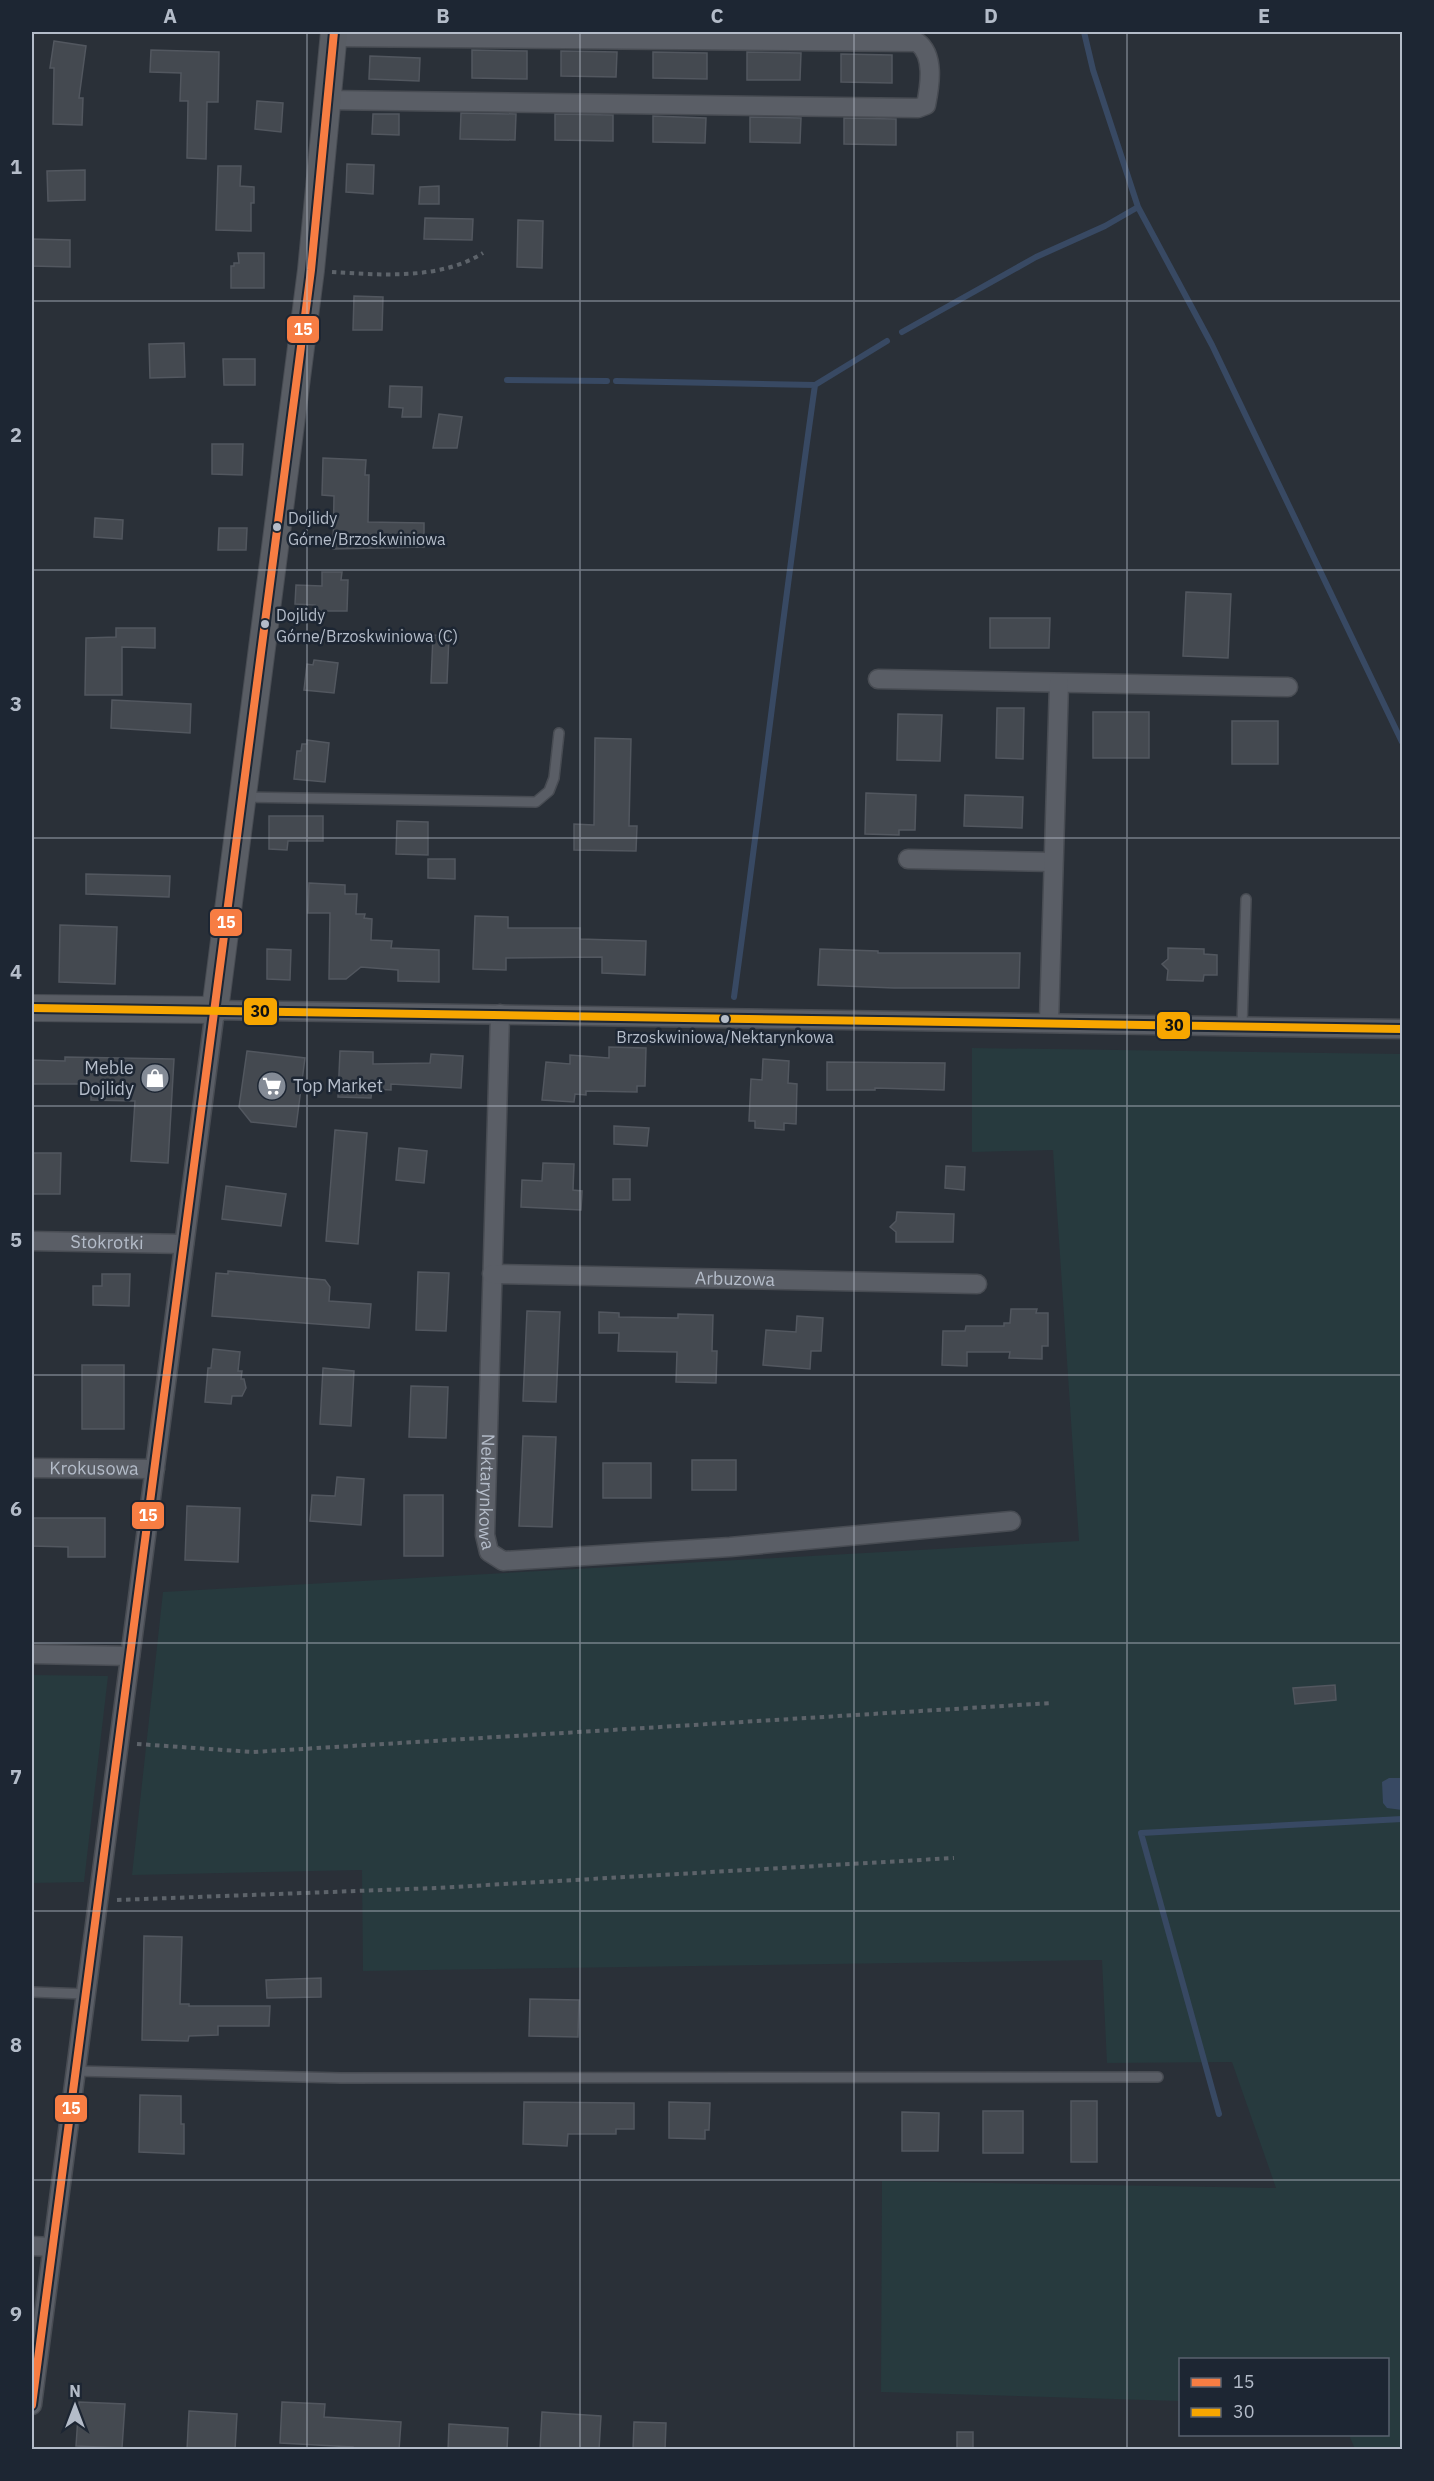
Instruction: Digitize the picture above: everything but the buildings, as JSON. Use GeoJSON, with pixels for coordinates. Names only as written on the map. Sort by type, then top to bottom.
{"type":"FeatureCollection","features":[{"type":"Feature","properties":{"kind":"street"},"geometry":{"type":"LineString","coordinates":[[32,2405],[311,270],[327,100],[334,34],[917,42],[925,48],[929,61],[926,105],[918,108],[327,100]]}},
{"type":"Feature","properties":{"kind":"street"},"geometry":{"type":"LineString","coordinates":[[878,679],[1288,687]]}},
{"type":"Feature","properties":{"kind":"street"},"geometry":{"type":"LineString","coordinates":[[1049,1022],[1059,683]]}},
{"type":"Feature","properties":{"kind":"street"},"geometry":{"type":"LineString","coordinates":[[908,859],[1053,862]]}},
{"type":"Feature","properties":{"kind":"street"},"geometry":{"type":"LineString","coordinates":[[32,1008],[1402,1029]]}},
{"type":"Feature","properties":{"kind":"street","name":"Nektarynkowa"},"geometry":{"type":"LineString","coordinates":[[500,1014],[485,1535],[489,1552],[502,1561],[730,1547],[1011,1521]]}},
{"type":"Feature","properties":{"kind":"street","name":"Stokrotki"},"geometry":{"type":"LineString","coordinates":[[32,1241],[184,1244]]}},
{"type":"Feature","properties":{"kind":"street","name":"Arbuzowa"},"geometry":{"type":"LineString","coordinates":[[492,1274],[977,1284]]}},
{"type":"Feature","properties":{"kind":"street","name":"Krokusowa"},"geometry":{"type":"LineString","coordinates":[[32,1468],[155,1469]]}},
{"type":"Feature","properties":{"kind":"street"},"geometry":{"type":"LineString","coordinates":[[32,1654],[130,1656]]}},
{"type":"Feature","properties":{"kind":"street"},"geometry":{"type":"LineString","coordinates":[[32,2246],[52,2247]]}},
{"type":"Feature","properties":{"kind":"lane"},"geometry":{"type":"LineString","coordinates":[[243,797],[536,802],[549,791],[554,778],[559,733]]}},
{"type":"Feature","properties":{"kind":"lane"},"geometry":{"type":"LineString","coordinates":[[1242,1026],[1246,898]]}},
{"type":"Feature","properties":{"kind":"lane"},"geometry":{"type":"LineString","coordinates":[[32,1992],[86,1994]]}},
{"type":"Feature","properties":{"kind":"lane"},"geometry":{"type":"LineString","coordinates":[[76,2071],[341,2078],[1158,2077]]}},
{"type":"Feature","properties":{"kind":"path"},"geometry":{"type":"LineString","coordinates":[[311,270],[404,274],[438,270],[470,262],[483,253]]}},
{"type":"Feature","properties":{"kind":"path"},"geometry":{"type":"LineString","coordinates":[[118,1743],[253,1752],[1051,1702]]}},
{"type":"Feature","properties":{"kind":"path"},"geometry":{"type":"LineString","coordinates":[[98,1901],[436,1888],[954,1858]]}},
{"type":"Feature","properties":{"kind":"green space"},"geometry":{"type":"Polygon","coordinates":[[[972,1048],[1402,1054],[1402,2449],[1355,2449],[1349,2436],[1389,2436],[1389,2358],[1179,2358],[1179,2401],[881,2392],[882,2181],[1276,2188],[1232,2062],[1107,2063],[1102,1960],[363,1971],[362,1870],[132,1875],[163,1592],[1079,1541],[1053,1150],[972,1152],[972,1048]]]}},
{"type":"Feature","properties":{"kind":"green space"},"geometry":{"type":"Polygon","coordinates":[[[32,1675],[108,1676],[84,1882],[32,1883],[32,1675]]]}},
{"type":"Feature","properties":{"kind":"water"},"geometry":{"type":"Polygon","coordinates":[[[1389,1778],[1402,1778],[1402,1810],[1387,1808],[1383,1803],[1382,1782],[1389,1778]]]}},
{"type":"Feature","properties":{"kind":"waterway"},"geometry":{"type":"LineString","coordinates":[[1084,32],[1093,70],[1138,207],[1212,345],[1402,742]]}},
{"type":"Feature","properties":{"kind":"waterway"},"geometry":{"type":"LineString","coordinates":[[902,332],[1036,257],[1105,226],[1138,207]]}},
{"type":"Feature","properties":{"kind":"waterway"},"geometry":{"type":"LineString","coordinates":[[734,997],[815,385],[887,341]]}},
{"type":"Feature","properties":{"kind":"waterway"},"geometry":{"type":"LineString","coordinates":[[507,380],[607,381]]}},
{"type":"Feature","properties":{"kind":"waterway"},"geometry":{"type":"LineString","coordinates":[[616,381],[815,385]]}},
{"type":"Feature","properties":{"kind":"waterway"},"geometry":{"type":"LineString","coordinates":[[728,1040],[729,1031]]}},
{"type":"Feature","properties":{"kind":"waterway"},"geometry":{"type":"LineString","coordinates":[[1219,2114],[1141,1833],[1402,1819]]}},
{"type":"Feature","properties":{"kind":"transit line","name":"15"},"geometry":{"type":"LineString","coordinates":[[32,2405],[311,270],[334,32]]}},
{"type":"Feature","properties":{"kind":"transit line","name":"30"},"geometry":{"type":"LineString","coordinates":[[32,1008],[1402,1029]]}},
{"type":"Feature","properties":{"kind":"place","name":"Dojlidy Górne/Brzoskwiniowa"},"geometry":{"type":"Point","coordinates":[277,527]}},
{"type":"Feature","properties":{"kind":"place","name":"Dojlidy Górne/Brzoskwiniowa (C)"},"geometry":{"type":"Point","coordinates":[265,624]}},
{"type":"Feature","properties":{"kind":"place","name":"Brzoskwiniowa/Nektarynkowa"},"geometry":{"type":"Point","coordinates":[725,1019]}},
{"type":"Feature","properties":{"kind":"place","name":"Meble Dojlidy"},"geometry":{"type":"Point","coordinates":[155,1078]}},
{"type":"Feature","properties":{"kind":"place","name":"Top Market"},"geometry":{"type":"Point","coordinates":[272,1086]}}]}
